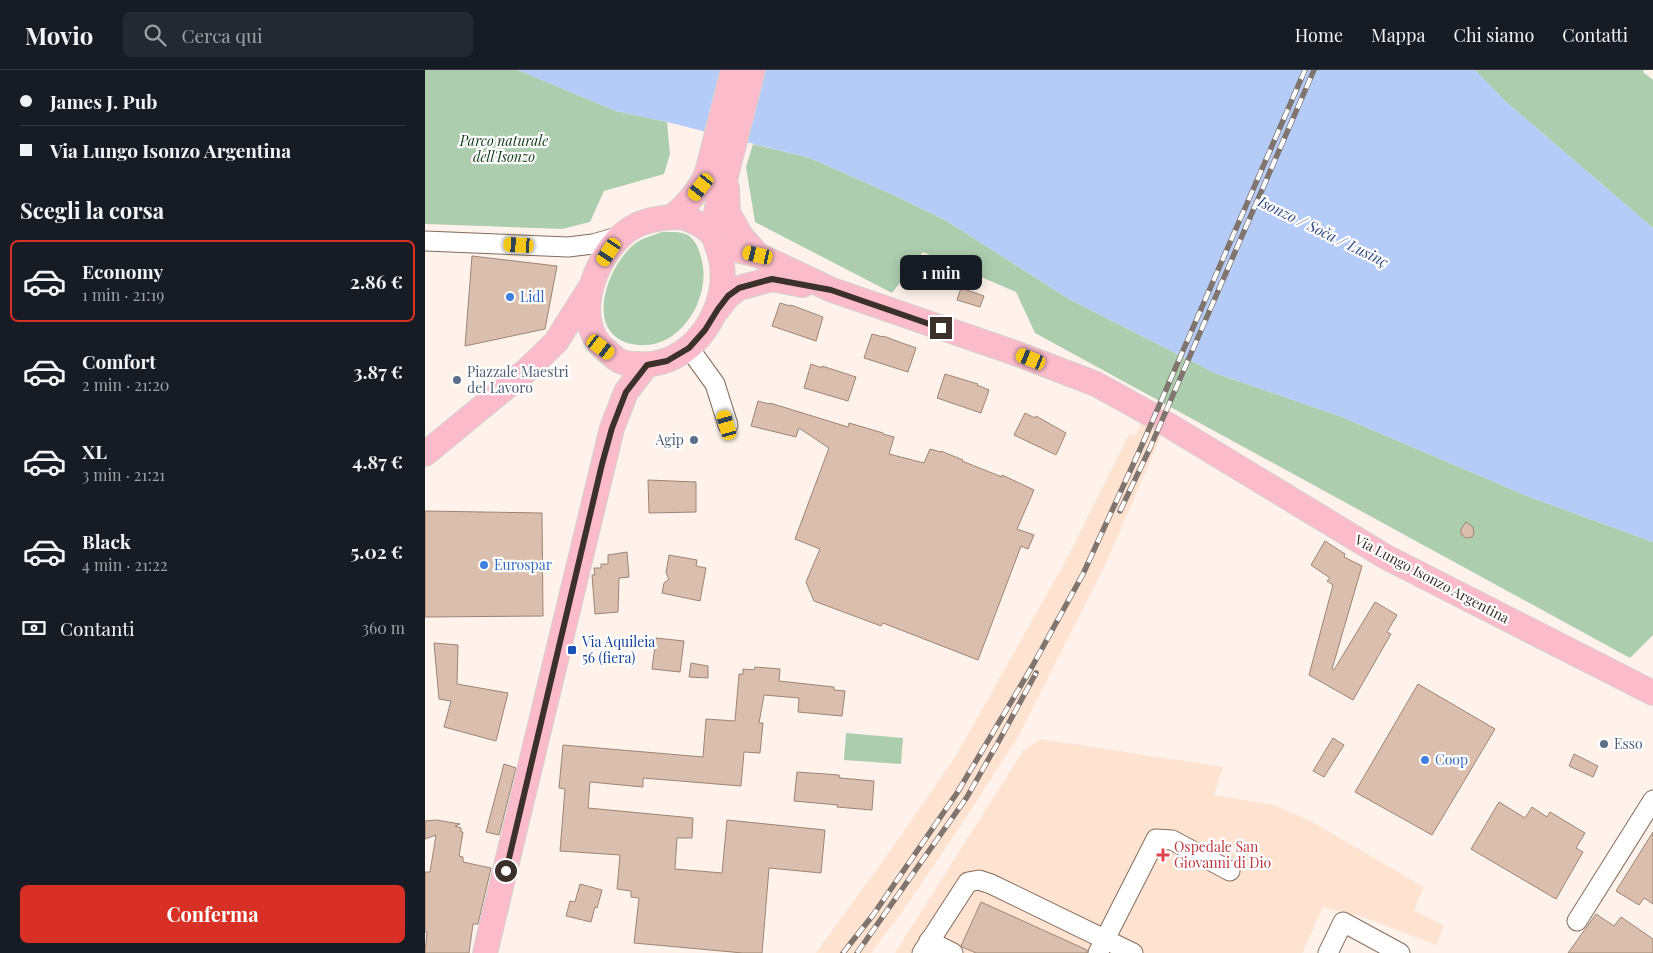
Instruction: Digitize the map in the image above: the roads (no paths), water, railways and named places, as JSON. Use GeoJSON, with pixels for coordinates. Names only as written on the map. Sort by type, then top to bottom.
{"type":"FeatureCollection","features":[{"type":"Feature","properties":{"kind":"main road"},"geometry":{"type":"LineString","coordinates":[[715,240],[698,222],[683,217],[661,218],[635,226],[621,236],[598,268],[587,304],[591,328],[601,347],[622,362],[647,365],[667,361],[689,348],[705,330],[718,309],[722,282],[722,263],[715,240],[718,202],[717,175],[733,70]]}},
{"type":"Feature","properties":{"kind":"main road"},"geometry":{"type":"LineString","coordinates":[[672,217],[684,208],[701,187],[717,175],[753,70]]}},
{"type":"Feature","properties":{"kind":"main road"},"geometry":{"type":"LineString","coordinates":[[717,175],[728,213],[741,236],[758,255]]}},
{"type":"Feature","properties":{"kind":"main road","name":"Via Lungo Isonzo Argentina"},"geometry":{"type":"LineString","coordinates":[[715,240],[758,255],[831,290],[1015,352],[1095,384],[1158,418],[1386,558],[1653,694]]}},
{"type":"Feature","properties":{"kind":"main road","name":"Via Lungo Isonzo Argentina"},"geometry":{"type":"LineString","coordinates":[[718,309],[728,296],[739,288],[772,279],[831,290]]}},
{"type":"Feature","properties":{"kind":"main road"},"geometry":{"type":"LineString","coordinates":[[425,454],[527,370],[556,342],[592,284]]}},
{"type":"Feature","properties":{"kind":"main road"},"geometry":{"type":"LineString","coordinates":[[485,953],[612,428],[626,392],[647,365]]}},
{"type":"Feature","properties":{"kind":"street"},"geometry":{"type":"LineString","coordinates":[[425,241],[568,247],[593,244],[621,236]]}},
{"type":"Feature","properties":{"kind":"street"},"geometry":{"type":"LineString","coordinates":[[689,348],[715,384],[727,425]]}},
{"type":"Feature","properties":{"kind":"street"},"geometry":{"type":"LineString","coordinates":[[1577,921],[1653,800]]}},
{"type":"Feature","properties":{"kind":"street"},"geometry":{"type":"LineString","coordinates":[[1101,946],[1156,840],[1173,840],[1230,871]]}},
{"type":"Feature","properties":{"kind":"street"},"geometry":{"type":"LineString","coordinates":[[953,953],[926,947],[968,882],[979,880],[991,884],[1101,946],[1133,953]]}},
{"type":"Feature","properties":{"kind":"street"},"geometry":{"type":"LineString","coordinates":[[1328,953],[1343,922],[1400,953]]}},
{"type":"Feature","properties":{"kind":"water","name":"Isonzo / Soča / Lusinç"},"geometry":{"type":"Polygon","coordinates":[[[518,70],[1475,70],[1505,101],[1653,228],[1653,542],[1527,496],[1342,417],[1215,373],[1069,299],[947,221],[810,158],[616,111],[518,70]]]}},
{"type":"Feature","properties":{"kind":"railway"},"geometry":{"type":"LineString","coordinates":[[843,953],[873,915],[957,793],[1033,665],[1083,574],[1142,445],[1305,70]]}},
{"type":"Feature","properties":{"kind":"railway"},"geometry":{"type":"LineString","coordinates":[[1120,511],[1150,448],[1314,70]]}},
{"type":"Feature","properties":{"kind":"railway"},"geometry":{"type":"LineString","coordinates":[[857,953],[967,797],[1036,673]]}},
{"type":"Feature","properties":{"kind":"place","name":"Lidl"},"geometry":{"type":"Point","coordinates":[510,297]}},
{"type":"Feature","properties":{"kind":"place","name":"Piazzale Maestri del Lavoro"},"geometry":{"type":"Point","coordinates":[457,380]}},
{"type":"Feature","properties":{"kind":"place","name":"Agip"},"geometry":{"type":"Point","coordinates":[694,440]}},
{"type":"Feature","properties":{"kind":"place","name":"Eurospar"},"geometry":{"type":"Point","coordinates":[484,565]}},
{"type":"Feature","properties":{"kind":"place","name":"Via Aquileia 56 (fiera)"},"geometry":{"type":"Point","coordinates":[572,650]}},
{"type":"Feature","properties":{"kind":"place","name":"Esso"},"geometry":{"type":"Point","coordinates":[1604,744]}},
{"type":"Feature","properties":{"kind":"place","name":"Coop"},"geometry":{"type":"Point","coordinates":[1425,760]}},
{"type":"Feature","properties":{"kind":"place","name":"Ospedale San Giovanni di Dio"},"geometry":{"type":"Point","coordinates":[1163,855]}},
{"type":"Feature","properties":{"kind":"park label","name":"Parco naturale dell'Isonzo"},"geometry":{"type":"Point","coordinates":[504,149]}}]}
